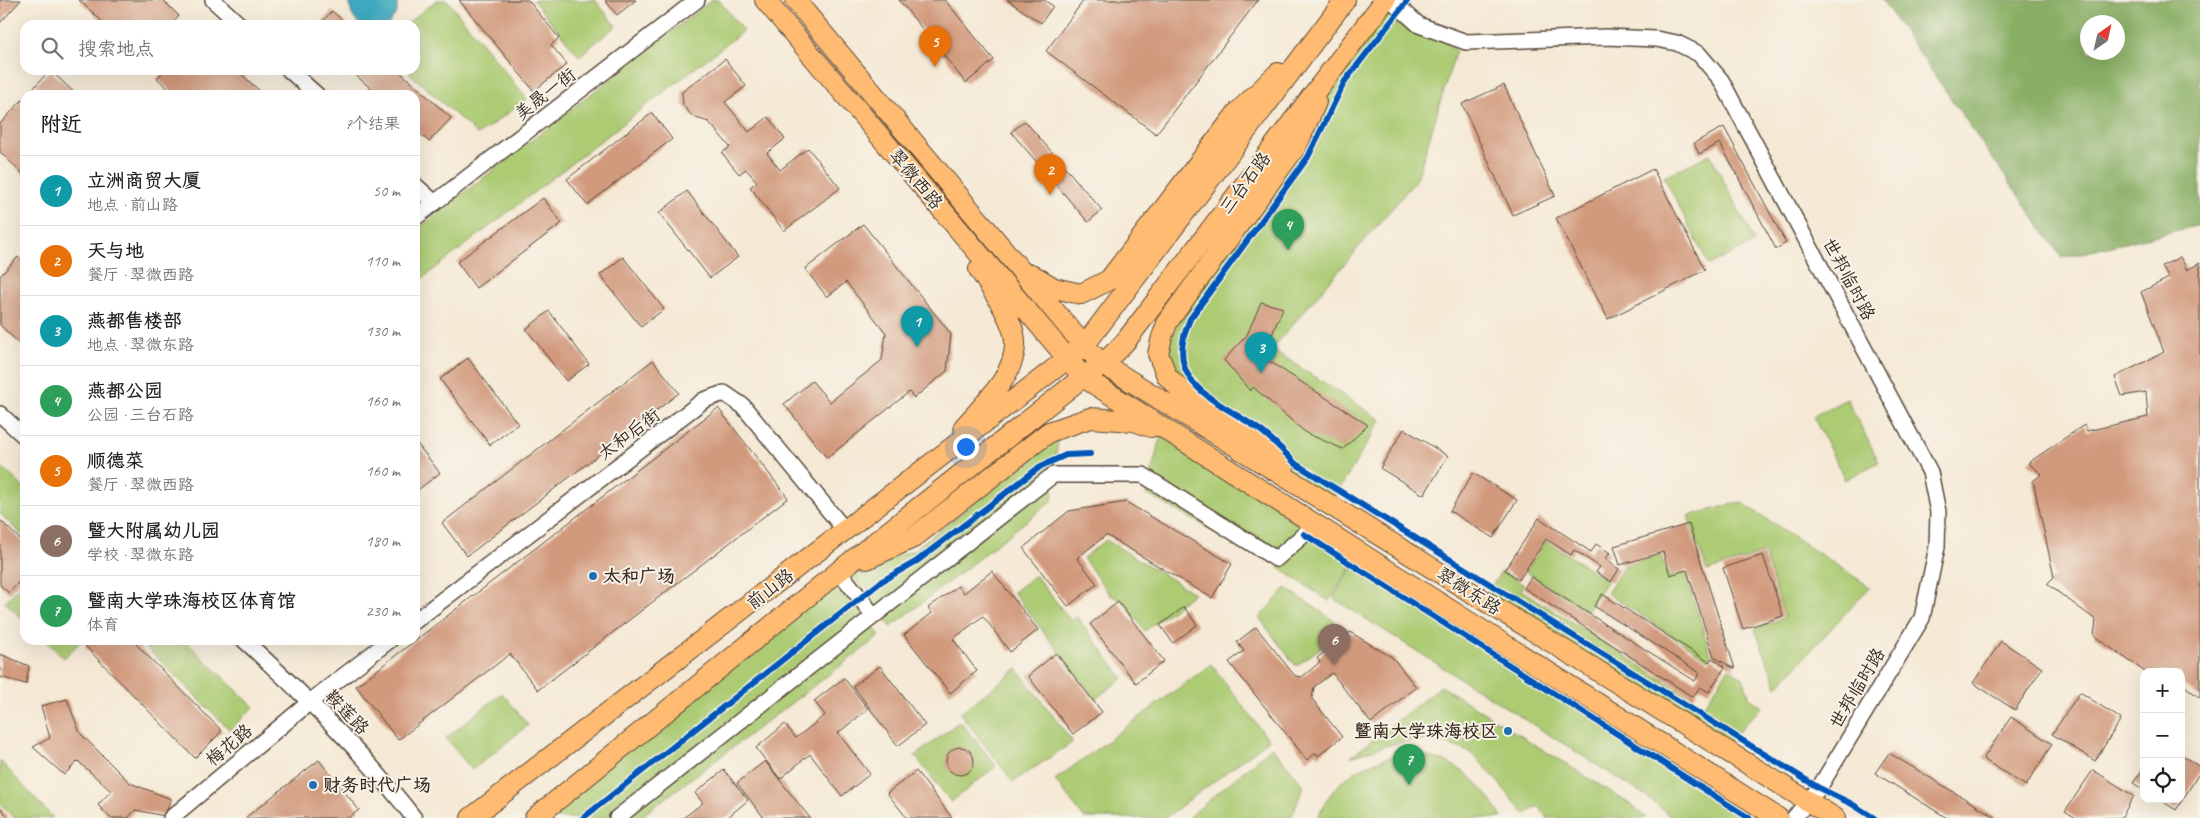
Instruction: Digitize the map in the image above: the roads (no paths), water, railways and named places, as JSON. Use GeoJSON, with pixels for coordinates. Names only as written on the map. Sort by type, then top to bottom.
{"type":"FeatureCollection","features":[{"type":"Feature","properties":{"kind":"main road","name":"翠微西路"},"geometry":{"type":"LineString","coordinates":[[765,0],[1083,378]]}},
{"type":"Feature","properties":{"kind":"main road","name":"翠微西路"},"geometry":{"type":"LineString","coordinates":[[795,0],[1084,346],[1103,364]]}},
{"type":"Feature","properties":{"kind":"main road","name":"三台石路"},"geometry":{"type":"LineString","coordinates":[[1068,359],[1084,346],[1345,0]]}},
{"type":"Feature","properties":{"kind":"main road","name":"三台石路"},"geometry":{"type":"LineString","coordinates":[[1083,378],[1103,364],[1125,342],[1385,0]]}},
{"type":"Feature","properties":{"kind":"main road"},"geometry":{"type":"LineString","coordinates":[[1017,266],[1054,288],[1081,294],[1108,280],[1237,113],[1324,28]]}},
{"type":"Feature","properties":{"kind":"main road"},"geometry":{"type":"LineString","coordinates":[[1302,488],[1252,434],[1182,391],[1167,376],[1158,354],[1168,321],[1297,145],[1330,71]]}},
{"type":"Feature","properties":{"kind":"main road"},"geometry":{"type":"LineString","coordinates":[[931,463],[997,390],[1012,362],[1014,336],[1007,316],[947,215]]}},
{"type":"Feature","properties":{"kind":"main road","name":"前山路"},"geometry":{"type":"LineString","coordinates":[[471,818],[768,590],[844,529],[1068,359]]}},
{"type":"Feature","properties":{"kind":"main road","name":"翠微东路"},"geometry":{"type":"LineString","coordinates":[[1103,364],[1835,818]]}},
{"type":"Feature","properties":{"kind":"main road","name":"翠微东路"},"geometry":{"type":"LineString","coordinates":[[1083,378],[1778,818]]}},
{"type":"Feature","properties":{"kind":"main road","name":"前山路"},"geometry":{"type":"LineString","coordinates":[[535,818],[1083,378]]}},
{"type":"Feature","properties":{"kind":"main road"},"geometry":{"type":"LineString","coordinates":[[839,572],[913,538],[1049,432],[1090,418],[1134,421],[1172,434]]}},
{"type":"Feature","properties":{"kind":"street"},"geometry":{"type":"LineString","coordinates":[[213,0],[235,20]]}},
{"type":"Feature","properties":{"kind":"street","name":"美晟一街"},"geometry":{"type":"LineString","coordinates":[[420,214],[698,0]]}},
{"type":"Feature","properties":{"kind":"street","name":"世邦临时路"},"geometry":{"type":"LineString","coordinates":[[1390,0],[1419,25],[1466,42],[1606,37],[1656,39],[1677,43],[1699,54],[1721,80],[1930,472],[1938,512],[1936,547],[1922,618],[1809,802],[1794,818]]}},
{"type":"Feature","properties":{"kind":"street"},"geometry":{"type":"LineString","coordinates":[[295,75],[311,90]]}},
{"type":"Feature","properties":{"kind":"street"},"geometry":{"type":"LineString","coordinates":[[420,190],[435,203]]}},
{"type":"Feature","properties":{"kind":"street","name":"太和后街"},"geometry":{"type":"LineString","coordinates":[[420,617],[704,400],[724,394],[743,406],[844,529]]}},
{"type":"Feature","properties":{"kind":"street"},"geometry":{"type":"LineString","coordinates":[[0,414],[20,432]]}},
{"type":"Feature","properties":{"kind":"street"},"geometry":{"type":"LineString","coordinates":[[617,818],[1053,475],[1143,475],[1276,559],[1315,525]]}},
{"type":"Feature","properties":{"kind":"street"},"geometry":{"type":"LineString","coordinates":[[839,572],[874,616]]}},
{"type":"Feature","properties":{"kind":"street","name":"鞍莲路"},"geometry":{"type":"LineString","coordinates":[[249,645],[311,701],[376,769],[414,818]]}},
{"type":"Feature","properties":{"kind":"street"},"geometry":{"type":"LineString","coordinates":[[311,701],[384,645]]}},
{"type":"Feature","properties":{"kind":"street","name":"梅花路"},"geometry":{"type":"LineString","coordinates":[[171,818],[311,701]]}},
{"type":"Feature","properties":{"kind":"water"},"geometry":{"type":"Polygon","coordinates":[[[350,0],[397,0],[397,12],[391,20],[355,20],[350,7],[350,0]]]}},
{"type":"Feature","properties":{"kind":"place","name":"顺德菜"},"geometry":{"type":"Point","coordinates":[935,67]}},
{"type":"Feature","properties":{"kind":"place","name":"天与地"},"geometry":{"type":"Point","coordinates":[1050,195]}},
{"type":"Feature","properties":{"kind":"place","name":"燕都公园"},"geometry":{"type":"Point","coordinates":[1288,250]}},
{"type":"Feature","properties":{"kind":"place","name":"立洲商贸大厦"},"geometry":{"type":"Point","coordinates":[917,347]}},
{"type":"Feature","properties":{"kind":"place","name":"燕都售楼部"},"geometry":{"type":"Point","coordinates":[1261,373]}},
{"type":"Feature","properties":{"kind":"place","name":"太和广场"},"geometry":{"type":"Point","coordinates":[593,576]}},
{"type":"Feature","properties":{"kind":"place","name":"暨大附属幼儿园"},"geometry":{"type":"Point","coordinates":[1334,665]}},
{"type":"Feature","properties":{"kind":"place","name":"暨南大学珠海校区"},"geometry":{"type":"Point","coordinates":[1508,731]}},
{"type":"Feature","properties":{"kind":"place","name":"财务时代广场"},"geometry":{"type":"Point","coordinates":[313,785]}},
{"type":"Feature","properties":{"kind":"place","name":"暨南大学珠海校区体育馆"},"geometry":{"type":"Point","coordinates":[1409,785]}}]}
